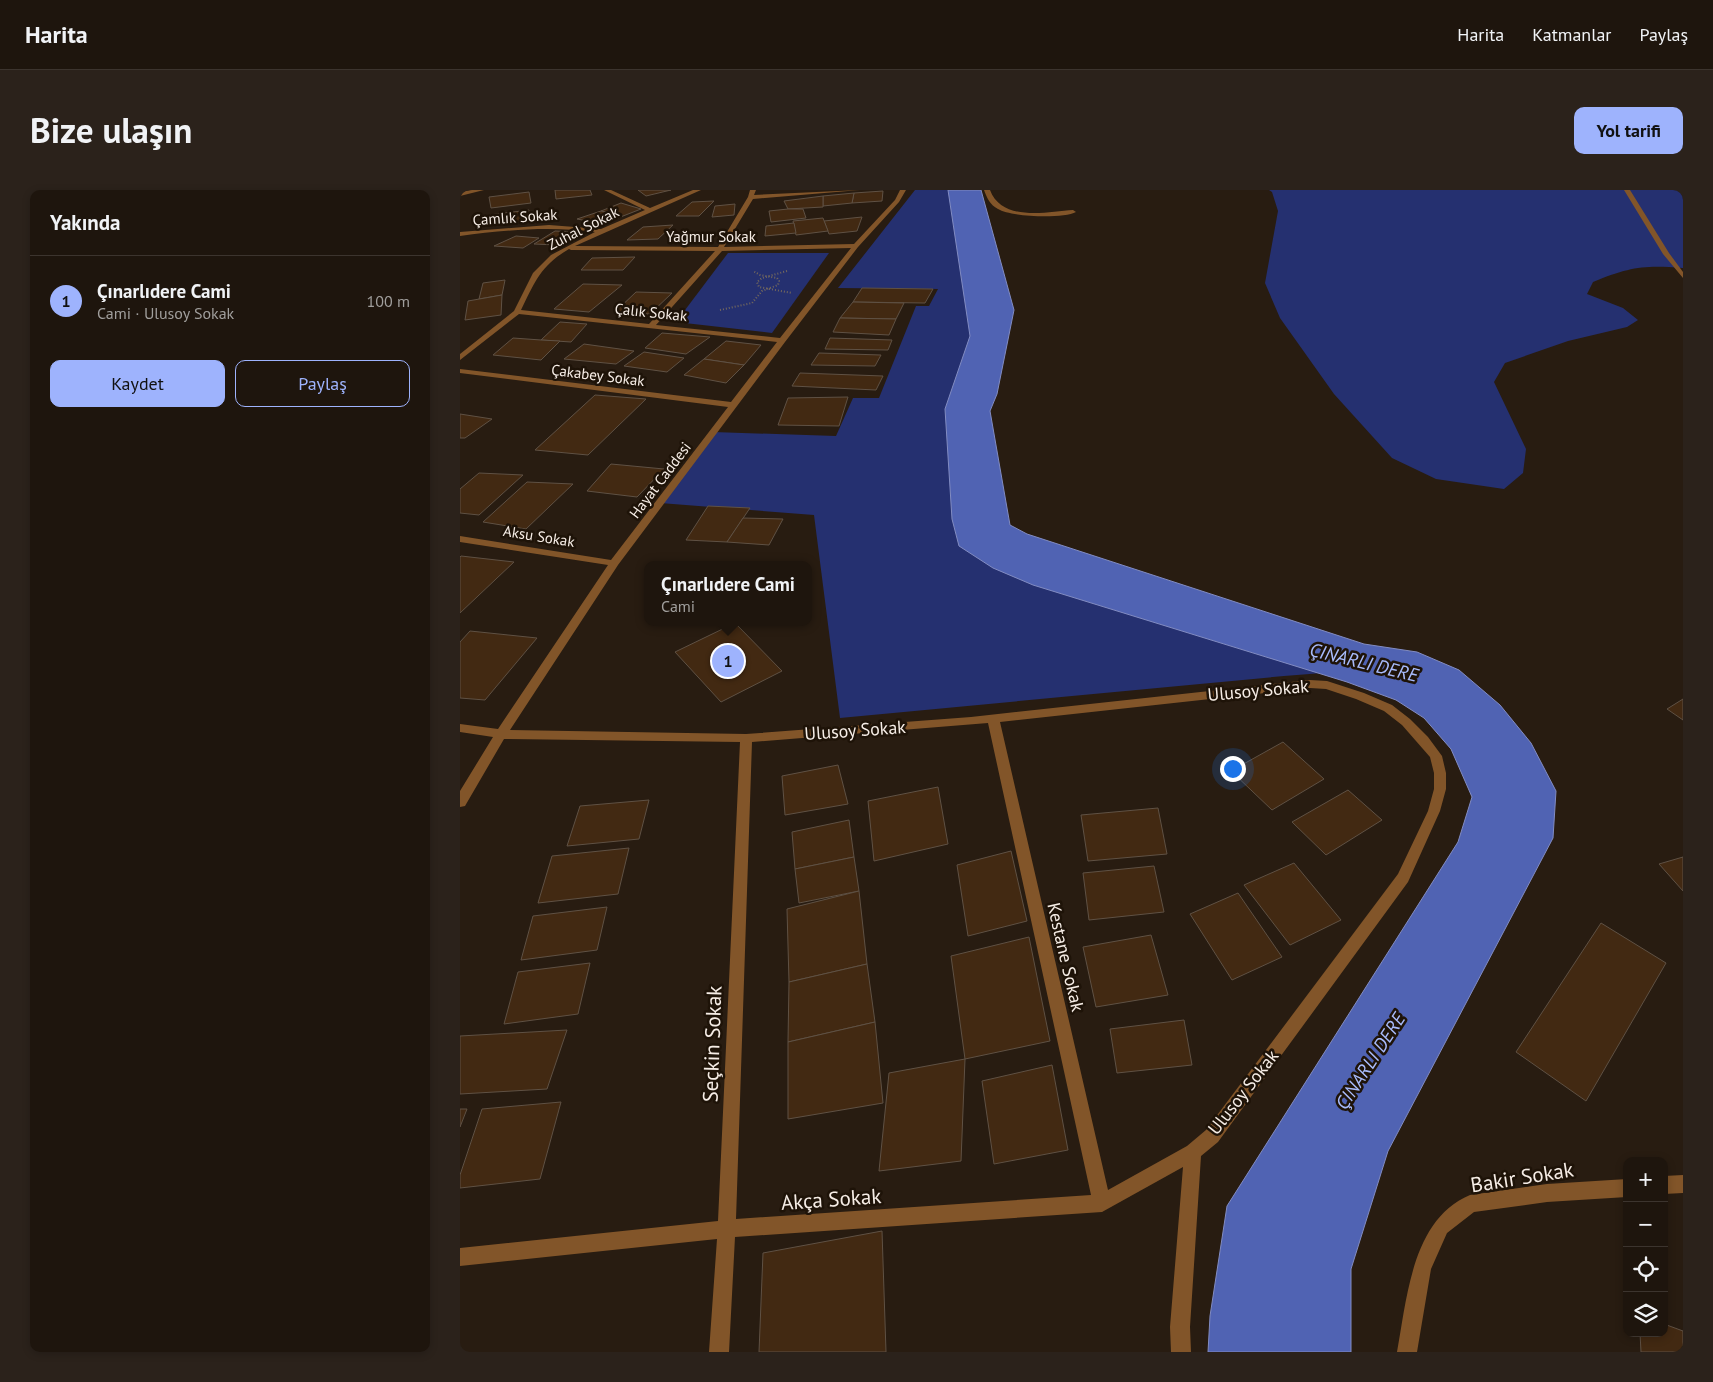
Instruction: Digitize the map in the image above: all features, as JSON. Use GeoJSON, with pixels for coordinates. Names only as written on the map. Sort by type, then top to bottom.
{"type":"FeatureCollection","features":[{"type":"Feature","properties":{"kind":"street","name":"Çamlık Sokak"},"geometry":{"type":"LineString","coordinates":[[460,193],[466,190]]}},
{"type":"Feature","properties":{"kind":"street"},"geometry":{"type":"LineString","coordinates":[[460,193],[481,190]]}},
{"type":"Feature","properties":{"kind":"street"},"geometry":{"type":"LineString","coordinates":[[607,190],[649,210]]}},
{"type":"Feature","properties":{"kind":"street","name":"Zuhal Sokak"},"geometry":{"type":"LineString","coordinates":[[460,358],[517,312],[536,273],[543,264],[566,248],[698,190]]}},
{"type":"Feature","properties":{"kind":"street"},"geometry":{"type":"LineString","coordinates":[[651,326],[720,249],[751,197],[753,190]]}},
{"type":"Feature","properties":{"kind":"street"},"geometry":{"type":"LineString","coordinates":[[751,197],[857,190]]}},
{"type":"Feature","properties":{"kind":"street","name":"Hayat Caddesi"},"geometry":{"type":"LineString","coordinates":[[460,802],[501,734],[614,563],[782,340],[856,246],[897,201],[903,190]]}},
{"type":"Feature","properties":{"kind":"street"},"geometry":{"type":"LineString","coordinates":[[987,190],[992,201],[999,208],[1009,212],[1034,214],[1073,212]]}},
{"type":"Feature","properties":{"kind":"street"},"geometry":{"type":"LineString","coordinates":[[1627,190],[1666,254],[1683,276]]}},
{"type":"Feature","properties":{"kind":"street","name":"Çamlık Sokak"},"geometry":{"type":"LineString","coordinates":[[460,234],[536,226],[560,226],[602,231]]}},
{"type":"Feature","properties":{"kind":"street","name":"Yağmur Sokak"},"geometry":{"type":"LineString","coordinates":[[566,248],[720,249],[856,246]]}},
{"type":"Feature","properties":{"kind":"street","name":"Çalık Sokak"},"geometry":{"type":"LineString","coordinates":[[517,312],[782,340]]}},
{"type":"Feature","properties":{"kind":"street","name":"Çakabey Sokak"},"geometry":{"type":"LineString","coordinates":[[460,371],[733,405]]}},
{"type":"Feature","properties":{"kind":"street","name":"Aksu Sokak"},"geometry":{"type":"LineString","coordinates":[[460,539],[614,563]]}},
{"type":"Feature","properties":{"kind":"street","name":"Ulusoy Sokak"},"geometry":{"type":"LineString","coordinates":[[460,728],[501,734],[746,738],[993,718],[1310,684],[1327,685],[1388,708],[1406,722],[1424,740],[1436,756],[1440,773],[1440,789],[1434,811],[1402,878],[1212,1136],[1193,1152]]}},
{"type":"Feature","properties":{"kind":"street","name":"Kestane Sokak"},"geometry":{"type":"LineString","coordinates":[[993,718],[1102,1203]]}},
{"type":"Feature","properties":{"kind":"street","name":"Seçkin Sokak"},"geometry":{"type":"LineString","coordinates":[[719,1352],[727,1229],[746,738]]}},
{"type":"Feature","properties":{"kind":"street"},"geometry":{"type":"LineString","coordinates":[[1181,1352],[1180,1327],[1193,1152]]}},
{"type":"Feature","properties":{"kind":"street","name":"Akça Sokak"},"geometry":{"type":"LineString","coordinates":[[460,1257],[727,1229],[1102,1203],[1193,1152]]}},
{"type":"Feature","properties":{"kind":"street"},"geometry":{"type":"LineString","coordinates":[[1668,1185],[1683,1184]]}},
{"type":"Feature","properties":{"kind":"street","name":"Bakir Sokak"},"geometry":{"type":"LineString","coordinates":[[1406,1352],[1422,1268],[1441,1227],[1470,1204],[1548,1193],[1623,1188]]}},
{"type":"Feature","properties":{"kind":"path"},"geometry":{"type":"LineString","coordinates":[[719,310],[752,303],[765,289],[778,285],[779,281],[772,275],[760,275],[740,264],[748,248]]}},
{"type":"Feature","properties":{"kind":"path"},"geometry":{"type":"LineString","coordinates":[[789,270],[762,278],[757,282],[759,287],[765,289],[780,289],[795,294]]}},
{"type":"Feature","properties":{"kind":"shaded area"},"geometry":{"type":"Polygon","coordinates":[[[915,190],[963,190],[987,523],[1400,667],[1284,676],[840,718],[814,515],[660,503],[713,432],[836,436],[853,398],[879,398],[916,306],[929,306],[938,289],[838,288],[915,190]]]}},
{"type":"Feature","properties":{"kind":"shaded area"},"geometry":{"type":"Polygon","coordinates":[[[1269,190],[1683,190],[1683,268],[1637,268],[1593,282],[1587,294],[1623,308],[1638,320],[1627,327],[1568,341],[1505,363],[1494,382],[1526,449],[1523,473],[1504,489],[1436,479],[1392,458],[1334,394],[1280,318],[1265,283],[1278,211],[1272,192],[1269,190]]]}},
{"type":"Feature","properties":{"kind":"shaded area"},"geometry":{"type":"Polygon","coordinates":[[[728,253],[829,253],[772,333],[676,322],[728,253]]]}},
{"type":"Feature","properties":{"kind":"water","name":"ÇINARLI DERE"},"geometry":{"type":"Polygon","coordinates":[[[948,190],[981,190],[1014,310],[997,394],[990,411],[1010,525],[1027,534],[1364,644],[1417,652],[1459,670],[1500,705],[1531,743],[1556,791],[1553,838],[1388,1151],[1351,1269],[1351,1352],[1208,1352],[1210,1316],[1227,1206],[1458,842],[1472,797],[1451,749],[1424,718],[1396,700],[1347,682],[1033,585],[993,568],[959,546],[952,519],[945,409],[970,336],[948,190]]]}},
{"type":"Feature","properties":{"kind":"building"},"geometry":{"type":"Polygon","coordinates":[[[555,190],[590,190],[592,195],[556,199],[555,190]]]}},
{"type":"Feature","properties":{"kind":"building"},"geometry":{"type":"Polygon","coordinates":[[[638,190],[671,190],[646,196],[638,190]]]}},
{"type":"Feature","properties":{"kind":"building"},"geometry":{"type":"Polygon","coordinates":[[[883,191],[882,201],[852,203],[854,193],[883,191]]]}},
{"type":"Feature","properties":{"kind":"building"},"geometry":{"type":"Polygon","coordinates":[[[529,192],[531,203],[491,208],[489,197],[529,192]]]}},
{"type":"Feature","properties":{"kind":"building"},"geometry":{"type":"Polygon","coordinates":[[[854,193],[852,203],[823,206],[823,196],[854,193]]]}},
{"type":"Feature","properties":{"kind":"building"},"geometry":{"type":"Polygon","coordinates":[[[823,196],[823,207],[788,209],[784,201],[823,196]]]}},
{"type":"Feature","properties":{"kind":"building"},"geometry":{"type":"Polygon","coordinates":[[[714,201],[699,216],[676,216],[692,202],[714,201]]]}},
{"type":"Feature","properties":{"kind":"building"},"geometry":{"type":"Polygon","coordinates":[[[621,203],[641,209],[623,216],[601,211],[621,203]]]}},
{"type":"Feature","properties":{"kind":"building"},"geometry":{"type":"Polygon","coordinates":[[[735,204],[734,215],[712,217],[715,206],[735,204]]]}},
{"type":"Feature","properties":{"kind":"building"},"geometry":{"type":"Polygon","coordinates":[[[803,209],[806,218],[771,222],[769,211],[803,209]]]}},
{"type":"Feature","properties":{"kind":"building"},"geometry":{"type":"Polygon","coordinates":[[[529,210],[525,222],[488,225],[490,215],[529,210]]]}},
{"type":"Feature","properties":{"kind":"building"},"geometry":{"type":"Polygon","coordinates":[[[601,211],[623,216],[603,224],[577,219],[601,211]]]}},
{"type":"Feature","properties":{"kind":"building"},"geometry":{"type":"Polygon","coordinates":[[[862,217],[857,231],[829,234],[824,221],[862,217]]]}},
{"type":"Feature","properties":{"kind":"building"},"geometry":{"type":"Polygon","coordinates":[[[823,218],[828,231],[796,235],[793,221],[823,218]]]}},
{"type":"Feature","properties":{"kind":"building"},"geometry":{"type":"Polygon","coordinates":[[[794,223],[796,233],[765,236],[766,226],[794,223]]]}},
{"type":"Feature","properties":{"kind":"building"},"geometry":{"type":"Polygon","coordinates":[[[673,225],[658,239],[627,240],[643,227],[673,225]]]}},
{"type":"Feature","properties":{"kind":"building"},"geometry":{"type":"Polygon","coordinates":[[[555,231],[579,232],[558,245],[534,244],[555,231]]]}},
{"type":"Feature","properties":{"kind":"building"},"geometry":{"type":"Polygon","coordinates":[[[516,236],[539,238],[523,248],[494,246],[516,236]]]}},
{"type":"Feature","properties":{"kind":"building"},"geometry":{"type":"Polygon","coordinates":[[[635,257],[623,270],[581,270],[592,258],[635,257]]]}},
{"type":"Feature","properties":{"kind":"building"},"geometry":{"type":"Polygon","coordinates":[[[505,280],[502,295],[479,299],[483,283],[505,280]]]}},
{"type":"Feature","properties":{"kind":"building"},"geometry":{"type":"Polygon","coordinates":[[[583,284],[622,285],[589,312],[554,309],[583,284]]]}},
{"type":"Feature","properties":{"kind":"building"},"geometry":{"type":"Polygon","coordinates":[[[862,288],[933,289],[925,303],[853,302],[862,288]]]}},
{"type":"Feature","properties":{"kind":"building"},"geometry":{"type":"Polygon","coordinates":[[[636,292],[672,293],[650,314],[615,312],[636,292]]]}},
{"type":"Feature","properties":{"kind":"building"},"geometry":{"type":"Polygon","coordinates":[[[502,295],[501,315],[465,320],[468,301],[502,295]]]}},
{"type":"Feature","properties":{"kind":"building"},"geometry":{"type":"Polygon","coordinates":[[[853,302],[904,303],[896,319],[840,318],[853,302]]]}},
{"type":"Feature","properties":{"kind":"building"},"geometry":{"type":"Polygon","coordinates":[[[840,318],[896,319],[889,335],[833,332],[840,318]]]}},
{"type":"Feature","properties":{"kind":"building"},"geometry":{"type":"Polygon","coordinates":[[[560,322],[587,324],[571,342],[541,340],[560,322]]]}},
{"type":"Feature","properties":{"kind":"building"},"geometry":{"type":"Polygon","coordinates":[[[662,333],[710,337],[686,354],[645,348],[662,333]]]}},
{"type":"Feature","properties":{"kind":"building"},"geometry":{"type":"Polygon","coordinates":[[[513,338],[560,341],[541,360],[493,355],[513,338]]]}},
{"type":"Feature","properties":{"kind":"building"},"geometry":{"type":"Polygon","coordinates":[[[830,338],[892,340],[888,350],[825,349],[830,338]]]}},
{"type":"Feature","properties":{"kind":"building"},"geometry":{"type":"Polygon","coordinates":[[[726,341],[761,345],[744,365],[704,359],[726,341]]]}},
{"type":"Feature","properties":{"kind":"building"},"geometry":{"type":"Polygon","coordinates":[[[584,344],[634,351],[616,364],[564,359],[584,344]]]}},
{"type":"Feature","properties":{"kind":"building"},"geometry":{"type":"Polygon","coordinates":[[[644,352],[684,358],[667,372],[624,366],[644,352]]]}},
{"type":"Feature","properties":{"kind":"building"},"geometry":{"type":"Polygon","coordinates":[[[819,353],[881,355],[875,366],[811,365],[819,353]]]}},
{"type":"Feature","properties":{"kind":"building"},"geometry":{"type":"Polygon","coordinates":[[[704,359],[744,365],[726,383],[684,375],[704,359]]]}},
{"type":"Feature","properties":{"kind":"building"},"geometry":{"type":"Polygon","coordinates":[[[800,373],[883,376],[876,390],[792,386],[800,373]]]}},
{"type":"Feature","properties":{"kind":"building"},"geometry":{"type":"Polygon","coordinates":[[[595,395],[646,399],[588,455],[535,450],[595,395]]]}},
{"type":"Feature","properties":{"kind":"building"},"geometry":{"type":"Polygon","coordinates":[[[848,397],[839,426],[778,425],[788,398],[848,397]]]}},
{"type":"Feature","properties":{"kind":"building"},"geometry":{"type":"Polygon","coordinates":[[[460,414],[492,419],[465,438],[460,438],[460,414]]]}},
{"type":"Feature","properties":{"kind":"building"},"geometry":{"type":"Polygon","coordinates":[[[611,464],[664,469],[637,497],[587,491],[611,464]]]}},
{"type":"Feature","properties":{"kind":"building"},"geometry":{"type":"Polygon","coordinates":[[[479,473],[523,475],[479,515],[460,513],[460,489],[479,473]]]}},
{"type":"Feature","properties":{"kind":"building"},"geometry":{"type":"Polygon","coordinates":[[[527,482],[573,484],[526,529],[483,522],[527,482]]]}},
{"type":"Feature","properties":{"kind":"building"},"geometry":{"type":"Polygon","coordinates":[[[708,506],[750,508],[727,542],[686,540],[708,506]]]}},
{"type":"Feature","properties":{"kind":"building"},"geometry":{"type":"Polygon","coordinates":[[[743,518],[783,519],[769,545],[727,542],[743,518]]]}},
{"type":"Feature","properties":{"kind":"building"},"geometry":{"type":"Polygon","coordinates":[[[460,557],[514,562],[460,613],[460,557]]]}},
{"type":"Feature","properties":{"kind":"building"},"geometry":{"type":"Polygon","coordinates":[[[729,626],[738,626],[782,671],[721,702],[675,652],[729,626]]]}},
{"type":"Feature","properties":{"kind":"building"},"geometry":{"type":"Polygon","coordinates":[[[470,631],[537,638],[485,700],[460,698],[460,642],[470,631]]]}},
{"type":"Feature","properties":{"kind":"building"},"geometry":{"type":"Polygon","coordinates":[[[1683,699],[1683,720],[1667,709],[1683,699]]]}},
{"type":"Feature","properties":{"kind":"building"},"geometry":{"type":"Polygon","coordinates":[[[1283,742],[1324,779],[1272,810],[1231,771],[1283,742]]]}},
{"type":"Feature","properties":{"kind":"building"},"geometry":{"type":"Polygon","coordinates":[[[838,765],[848,804],[785,815],[782,776],[838,765]]]}},
{"type":"Feature","properties":{"kind":"building"},"geometry":{"type":"Polygon","coordinates":[[[938,787],[948,844],[874,861],[868,801],[938,787]]]}},
{"type":"Feature","properties":{"kind":"building"},"geometry":{"type":"Polygon","coordinates":[[[1348,790],[1382,820],[1326,855],[1292,822],[1348,790]]]}},
{"type":"Feature","properties":{"kind":"building"},"geometry":{"type":"Polygon","coordinates":[[[649,800],[639,839],[567,846],[580,806],[649,800]]]}},
{"type":"Feature","properties":{"kind":"building"},"geometry":{"type":"Polygon","coordinates":[[[1158,808],[1167,854],[1088,861],[1081,815],[1158,808]]]}},
{"type":"Feature","properties":{"kind":"building"},"geometry":{"type":"Polygon","coordinates":[[[849,820],[854,857],[795,869],[792,832],[849,820]]]}},
{"type":"Feature","properties":{"kind":"building"},"geometry":{"type":"Polygon","coordinates":[[[629,848],[618,894],[538,903],[552,856],[629,848]]]}},
{"type":"Feature","properties":{"kind":"building"},"geometry":{"type":"Polygon","coordinates":[[[1011,851],[1027,921],[968,936],[957,865],[1011,851]]]}},
{"type":"Feature","properties":{"kind":"building"},"geometry":{"type":"Polygon","coordinates":[[[854,857],[859,891],[799,903],[795,869],[854,857]]]}},
{"type":"Feature","properties":{"kind":"building"},"geometry":{"type":"Polygon","coordinates":[[[1683,857],[1683,891],[1659,864],[1683,857]]]}},
{"type":"Feature","properties":{"kind":"building"},"geometry":{"type":"Polygon","coordinates":[[[1294,863],[1341,920],[1290,945],[1244,885],[1294,863]]]}},
{"type":"Feature","properties":{"kind":"building"},"geometry":{"type":"Polygon","coordinates":[[[1154,866],[1164,912],[1089,920],[1083,873],[1154,866]]]}},
{"type":"Feature","properties":{"kind":"building"},"geometry":{"type":"Polygon","coordinates":[[[859,891],[867,964],[789,982],[787,909],[859,891]]]}},
{"type":"Feature","properties":{"kind":"building"},"geometry":{"type":"Polygon","coordinates":[[[1238,893],[1282,957],[1232,980],[1190,914],[1238,893]]]}},
{"type":"Feature","properties":{"kind":"building"},"geometry":{"type":"Polygon","coordinates":[[[607,907],[597,950],[521,960],[533,916],[607,907]]]}},
{"type":"Feature","properties":{"kind":"building"},"geometry":{"type":"Polygon","coordinates":[[[1601,923],[1666,963],[1586,1101],[1516,1052],[1601,923]]]}},
{"type":"Feature","properties":{"kind":"building"},"geometry":{"type":"Polygon","coordinates":[[[1151,935],[1168,995],[1096,1007],[1083,947],[1151,935]]]}},
{"type":"Feature","properties":{"kind":"building"},"geometry":{"type":"Polygon","coordinates":[[[1029,937],[1050,1041],[965,1059],[951,956],[1029,937]]]}},
{"type":"Feature","properties":{"kind":"building"},"geometry":{"type":"Polygon","coordinates":[[[590,963],[578,1014],[504,1024],[518,972],[590,963]]]}},
{"type":"Feature","properties":{"kind":"building"},"geometry":{"type":"Polygon","coordinates":[[[867,964],[875,1022],[788,1042],[789,982],[867,964]]]}},
{"type":"Feature","properties":{"kind":"building"},"geometry":{"type":"Polygon","coordinates":[[[1184,1020],[1192,1065],[1117,1073],[1110,1029],[1184,1020]]]}},
{"type":"Feature","properties":{"kind":"building"},"geometry":{"type":"Polygon","coordinates":[[[875,1022],[883,1103],[788,1119],[788,1042],[875,1022]]]}},
{"type":"Feature","properties":{"kind":"building"},"geometry":{"type":"Polygon","coordinates":[[[567,1030],[547,1089],[460,1094],[460,1036],[567,1030]]]}},
{"type":"Feature","properties":{"kind":"building"},"geometry":{"type":"Polygon","coordinates":[[[965,1059],[961,1161],[879,1171],[889,1073],[965,1059]]]}},
{"type":"Feature","properties":{"kind":"building"},"geometry":{"type":"Polygon","coordinates":[[[1052,1065],[1068,1150],[994,1164],[982,1081],[1052,1065]]]}},
{"type":"Feature","properties":{"kind":"building"},"geometry":{"type":"Polygon","coordinates":[[[561,1102],[540,1179],[460,1188],[460,1175],[482,1109],[561,1102]]]}},
{"type":"Feature","properties":{"kind":"building"},"geometry":{"type":"Polygon","coordinates":[[[460,1109],[467,1109],[460,1127],[460,1109]]]}},
{"type":"Feature","properties":{"kind":"building"},"geometry":{"type":"Polygon","coordinates":[[[882,1231],[886,1352],[759,1352],[763,1253],[882,1231]]]}},
{"type":"Feature","properties":{"kind":"building"},"geometry":{"type":"Polygon","coordinates":[[[1668,1325],[1683,1331],[1683,1352],[1641,1352],[1640,1337],[1668,1337],[1668,1325]]]}},
{"type":"Feature","properties":{"kind":"place","name":"Çınarlıdere Cami"},"geometry":{"type":"Point","coordinates":[728,661]}}]}
